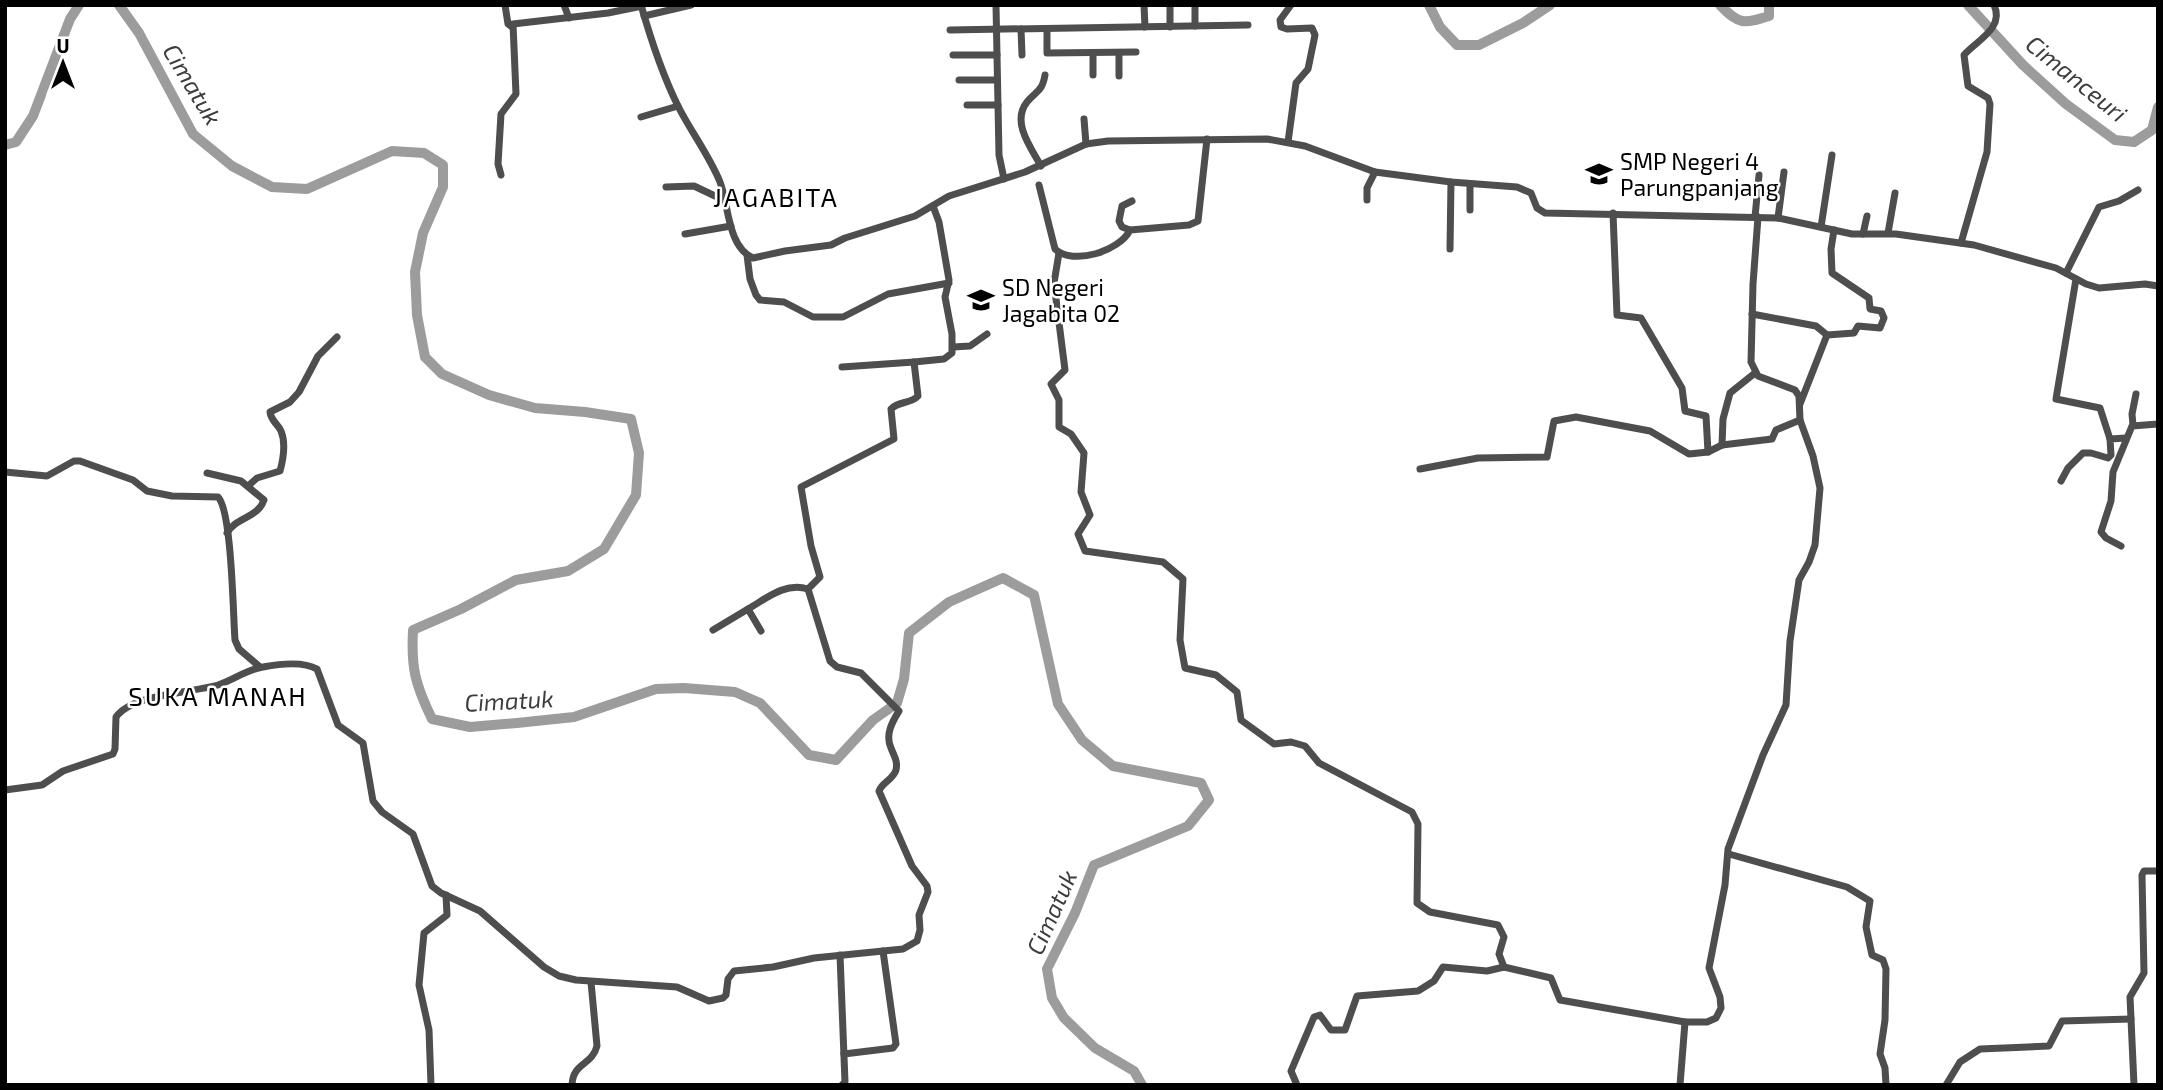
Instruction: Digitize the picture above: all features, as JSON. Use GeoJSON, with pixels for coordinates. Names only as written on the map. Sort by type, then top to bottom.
{"type":"FeatureCollection","features":[{"type":"Feature","properties":{"kind":"street"},"geometry":{"type":"LineString","coordinates":[[501,175],[498,164],[501,114],[516,94],[512,27],[508,24],[505,5]]}},
{"type":"Feature","properties":{"kind":"street"},"geometry":{"type":"LineString","coordinates":[[564,5],[569,18]]}},
{"type":"Feature","properties":{"kind":"street"},"geometry":{"type":"LineString","coordinates":[[644,16],[691,5]]}},
{"type":"Feature","properties":{"kind":"street"},"geometry":{"type":"LineString","coordinates":[[996,5],[999,155],[1004,179]]}},
{"type":"Feature","properties":{"kind":"street"},"geometry":{"type":"LineString","coordinates":[[1144,5],[1145,27]]}},
{"type":"Feature","properties":{"kind":"street"},"geometry":{"type":"LineString","coordinates":[[1170,5],[1170,27]]}},
{"type":"Feature","properties":{"kind":"street"},"geometry":{"type":"LineString","coordinates":[[1195,5],[1195,26]]}},
{"type":"Feature","properties":{"kind":"street"},"geometry":{"type":"LineString","coordinates":[[1288,142],[1296,83],[1308,69],[1315,35],[1312,28],[1281,27],[1280,20],[1291,5]]}},
{"type":"Feature","properties":{"kind":"street"},"geometry":{"type":"LineString","coordinates":[[1961,243],[1987,152],[1990,104],[1988,98],[1968,86],[1964,55],[1994,26],[1997,13],[1994,5]]}},
{"type":"Feature","properties":{"kind":"street"},"geometry":{"type":"LineString","coordinates":[[512,27],[515,23],[569,18],[641,6],[660,64],[678,106],[713,164],[731,226],[747,255],[750,279],[760,300],[784,302],[813,317],[843,317],[888,294],[949,283]]}},
{"type":"Feature","properties":{"kind":"street"},"geometry":{"type":"LineString","coordinates":[[950,30],[1248,26]]}},
{"type":"Feature","properties":{"kind":"street"},"geometry":{"type":"LineString","coordinates":[[1021,29],[1022,55]]}},
{"type":"Feature","properties":{"kind":"street"},"geometry":{"type":"LineString","coordinates":[[1046,29],[1047,53],[1136,52]]}},
{"type":"Feature","properties":{"kind":"street"},"geometry":{"type":"LineString","coordinates":[[1093,53],[1093,75]]}},
{"type":"Feature","properties":{"kind":"street"},"geometry":{"type":"LineString","coordinates":[[1119,53],[1119,76]]}},
{"type":"Feature","properties":{"kind":"street"},"geometry":{"type":"LineString","coordinates":[[953,55],[997,55]]}},
{"type":"Feature","properties":{"kind":"street"},"geometry":{"type":"LineString","coordinates":[[1041,166],[1020,119],[1026,103],[1042,88],[1045,75]]}},
{"type":"Feature","properties":{"kind":"street"},"geometry":{"type":"LineString","coordinates":[[959,80],[997,80]]}},
{"type":"Feature","properties":{"kind":"street"},"geometry":{"type":"LineString","coordinates":[[967,105],[998,105]]}},
{"type":"Feature","properties":{"kind":"street"},"geometry":{"type":"LineString","coordinates":[[641,117],[678,106]]}},
{"type":"Feature","properties":{"kind":"street"},"geometry":{"type":"LineString","coordinates":[[1084,119],[1086,144]]}},
{"type":"Feature","properties":{"kind":"street"},"geometry":{"type":"LineString","coordinates":[[1132,201],[1122,206],[1119,222],[1122,227],[1130,230],[1189,225],[1198,221],[1207,139]]}},
{"type":"Feature","properties":{"kind":"street"},"geometry":{"type":"LineString","coordinates":[[747,255],[757,258],[785,250],[825,247],[915,216],[949,196],[1041,166],[1086,144],[1133,140],[1267,139],[1305,146],[1375,172],[1526,189],[1531,193],[1537,208],[1545,213],[1778,218],[1834,230],[1888,233],[1961,243],[2041,262],[2099,288],[2145,284],[2158,286]]}},
{"type":"Feature","properties":{"kind":"street"},"geometry":{"type":"LineString","coordinates":[[1821,227],[1832,155]]}},
{"type":"Feature","properties":{"kind":"street"},"geometry":{"type":"LineString","coordinates":[[1367,200],[1367,188],[1375,172]]}},
{"type":"Feature","properties":{"kind":"street"},"geometry":{"type":"LineString","coordinates":[[1778,218],[1784,172]]}},
{"type":"Feature","properties":{"kind":"street"},"geometry":{"type":"LineString","coordinates":[[1297,1085],[1291,1071],[1314,1017],[1320,1014],[1331,1030],[1345,1030],[1357,996],[1418,991],[1434,981],[1443,967],[1487,971],[1504,967],[1551,978],[1560,1000],[1685,1023],[1707,1022],[1716,1018],[1721,1008],[1720,996],[1709,968],[1726,885],[1728,849],[1763,755],[1786,705],[1790,641],[1799,580],[1815,545],[1820,488],[1814,456],[1800,420],[1799,396],[1795,390],[1758,376],[1751,362],[1759,175]]}},
{"type":"Feature","properties":{"kind":"street"},"geometry":{"type":"LineString","coordinates":[[1450,249],[1451,182]]}},
{"type":"Feature","properties":{"kind":"street"},"geometry":{"type":"LineString","coordinates":[[1470,184],[1470,210]]}},
{"type":"Feature","properties":{"kind":"street"},"geometry":{"type":"LineString","coordinates":[[1039,185],[1052,243],[1059,253],[1054,283],[1065,370],[1051,384],[1059,400],[1059,426],[1071,434],[1084,453],[1081,492],[1090,515],[1078,534],[1085,551],[1163,562],[1183,579],[1181,640],[1185,668],[1216,676],[1237,692],[1241,720],[1274,744],[1291,741],[1305,746],[1318,763],[1412,812],[1418,824],[1418,903],[1430,912],[1497,925],[1504,937],[1499,954],[1504,967]]}},
{"type":"Feature","properties":{"kind":"street"},"geometry":{"type":"LineString","coordinates":[[666,187],[694,186],[715,196],[724,196]]}},
{"type":"Feature","properties":{"kind":"street"},"geometry":{"type":"LineString","coordinates":[[2067,272],[2097,209],[2138,190]]}},
{"type":"Feature","properties":{"kind":"street"},"geometry":{"type":"LineString","coordinates":[[1888,233],[1895,193]]}},
{"type":"Feature","properties":{"kind":"street"},"geometry":{"type":"LineString","coordinates":[[842,367],[948,358],[953,347],[945,303],[949,283],[939,222],[933,206]]}},
{"type":"Feature","properties":{"kind":"street"},"geometry":{"type":"LineString","coordinates":[[1613,213],[1617,314],[1641,318],[1682,388],[1685,411],[1706,416],[1708,453]]}},
{"type":"Feature","properties":{"kind":"street"},"geometry":{"type":"LineString","coordinates":[[1863,233],[1867,216]]}},
{"type":"Feature","properties":{"kind":"street"},"geometry":{"type":"LineString","coordinates":[[685,233],[731,226]]}},
{"type":"Feature","properties":{"kind":"street"},"geometry":{"type":"LineString","coordinates":[[1059,253],[1096,255],[1122,243],[1130,230]]}},
{"type":"Feature","properties":{"kind":"street"},"geometry":{"type":"LineString","coordinates":[[1752,314],[1816,326],[1827,335],[1854,333],[1858,326],[1880,327],[1884,318],[1881,311],[1870,309],[1869,298],[1832,273],[1831,248],[1834,230]]}},
{"type":"Feature","properties":{"kind":"street"},"geometry":{"type":"LineString","coordinates":[[2061,481],[2068,468],[2083,453],[2109,457],[2110,439],[2100,409],[2056,399],[2076,279]]}},
{"type":"Feature","properties":{"kind":"street"},"geometry":{"type":"LineString","coordinates":[[953,347],[975,344],[987,334]]}},
{"type":"Feature","properties":{"kind":"street"},"geometry":{"type":"LineString","coordinates":[[1799,407],[1827,335]]}},
{"type":"Feature","properties":{"kind":"street"},"geometry":{"type":"LineString","coordinates":[[248,486],[257,478],[280,471],[283,441],[281,431],[271,419],[270,412],[290,402],[299,392],[318,356],[337,337]]}},
{"type":"Feature","properties":{"kind":"street"},"geometry":{"type":"LineString","coordinates":[[808,589],[820,577],[811,546],[801,487],[894,439],[891,409],[894,405],[918,396],[915,362]]}},
{"type":"Feature","properties":{"kind":"street"},"geometry":{"type":"LineString","coordinates":[[1721,445],[1723,419],[1730,393],[1755,373]]}},
{"type":"Feature","properties":{"kind":"street"},"geometry":{"type":"LineString","coordinates":[[2121,545],[2106,538],[2101,530],[2109,507],[2113,472],[2133,425],[2136,394]]}},
{"type":"Feature","properties":{"kind":"street"},"geometry":{"type":"LineString","coordinates":[[1420,470],[1478,458],[1547,457],[1554,421],[1576,417],[1650,431],[1689,454],[1708,453],[1721,445],[1772,439],[1776,430],[1800,420]]}},
{"type":"Feature","properties":{"kind":"street"},"geometry":{"type":"LineString","coordinates":[[2133,425],[2158,424]]}},
{"type":"Feature","properties":{"kind":"street"},"geometry":{"type":"LineString","coordinates":[[2110,439],[2126,438]]}},
{"type":"Feature","properties":{"kind":"street"},"geometry":{"type":"LineString","coordinates":[[5,472],[47,476],[74,461],[80,461],[133,480],[147,491],[172,496],[218,497],[223,503],[227,534],[235,640],[242,651],[260,667]]}},
{"type":"Feature","properties":{"kind":"street"},"geometry":{"type":"LineString","coordinates":[[207,473],[241,481],[263,498],[262,506],[249,517],[234,524],[227,534]]}},
{"type":"Feature","properties":{"kind":"street"},"geometry":{"type":"LineString","coordinates":[[712,630],[786,588],[808,589]]}},
{"type":"Feature","properties":{"kind":"street"},"geometry":{"type":"LineString","coordinates":[[5,790],[42,785],[63,771],[113,754],[116,749],[116,717],[127,707],[153,698],[216,685],[260,667],[305,664],[317,669],[338,725],[345,732],[360,739],[366,747],[373,801],[382,812],[412,834],[432,886],[480,911],[552,972],[591,982],[677,987],[704,1000],[715,1001],[726,995],[728,979],[734,971],[840,955],[903,949],[917,941],[920,930],[919,915],[928,892],[927,886],[912,866],[879,794],[881,786],[891,778],[897,766],[889,737],[890,728],[899,711],[861,673],[832,664],[808,589]]}},
{"type":"Feature","properties":{"kind":"street"},"geometry":{"type":"LineString","coordinates":[[748,609],[761,631]]}},
{"type":"Feature","properties":{"kind":"street"},"geometry":{"type":"LineString","coordinates":[[1729,853],[1847,887],[1870,901],[1866,927],[1872,955],[1883,960],[1886,969],[1885,1020],[1880,1054],[1885,1068],[1886,1085]]}},
{"type":"Feature","properties":{"kind":"street"},"geometry":{"type":"LineString","coordinates":[[2134,1085],[2131,993],[2142,981],[2144,973],[2143,872],[2158,871]]}},
{"type":"Feature","properties":{"kind":"street"},"geometry":{"type":"LineString","coordinates":[[431,1085],[429,1030],[420,994],[420,967],[424,933],[447,915],[446,895]]}},
{"type":"Feature","properties":{"kind":"street"},"geometry":{"type":"LineString","coordinates":[[844,1054],[893,1048],[897,1044],[883,951]]}},
{"type":"Feature","properties":{"kind":"street"},"geometry":{"type":"LineString","coordinates":[[840,955],[845,1082],[842,1085]]}},
{"type":"Feature","properties":{"kind":"street"},"geometry":{"type":"LineString","coordinates":[[572,1085],[576,1069],[595,1054],[597,1046],[591,982]]}},
{"type":"Feature","properties":{"kind":"street"},"geometry":{"type":"LineString","coordinates":[[1946,1085],[1960,1062],[1980,1049],[2049,1046],[2062,1021],[2131,1019]]}},
{"type":"Feature","properties":{"kind":"street"},"geometry":{"type":"LineString","coordinates":[[1680,1085],[1685,1023]]}},
{"type":"Feature","properties":{"kind":"waterway","name":"Cimatuk"},"geometry":{"type":"LineString","coordinates":[[5,145],[16,142],[33,116],[70,19],[79,5]]}},
{"type":"Feature","properties":{"kind":"waterway","name":"Cimatuk"},"geometry":{"type":"LineString","coordinates":[[119,5],[139,33],[193,134],[232,166],[272,187],[307,189],[392,151],[424,153],[443,165],[443,187],[423,233],[415,272],[417,315],[425,357],[442,374],[489,395],[535,408],[631,419],[639,453],[636,495],[604,549],[568,571],[516,580],[413,630],[415,676],[432,719],[470,727],[517,723],[574,717],[656,689],[735,692],[760,703],[809,755],[836,760],[873,720],[897,703],[904,679],[909,633],[949,602],[1003,578],[1034,595],[1058,704],[1082,740],[1113,766],[1201,783],[1209,800],[1188,826],[1094,865],[1075,913],[1047,969],[1052,998],[1064,1018],[1095,1048],[1134,1071],[1142,1085]]}},
{"type":"Feature","properties":{"kind":"waterway","name":"Cimanceuri"},"geometry":{"type":"LineString","coordinates":[[1429,5],[1440,27],[1457,45],[1479,45],[1523,23],[1550,5]]}},
{"type":"Feature","properties":{"kind":"waterway","name":"Cimanceuri"},"geometry":{"type":"LineString","coordinates":[[1720,5],[1742,21],[1769,16],[1769,5]]}},
{"type":"Feature","properties":{"kind":"waterway","name":"Cimanceuri"},"geometry":{"type":"LineString","coordinates":[[1968,5],[2023,65],[2066,104],[2115,140],[2134,142],[2152,130],[2158,107]]}},
{"type":"Feature","properties":{"kind":"place","name":"SMP Negeri 4 Parungpanjang"},"geometry":{"type":"Point","coordinates":[1599,174]}},
{"type":"Feature","properties":{"kind":"place","name":"SD Negeri Jagabita 02"},"geometry":{"type":"Point","coordinates":[981,300]}},
{"type":"Feature","properties":{"kind":"district","name":"JAGABITA"},"geometry":{"type":"Point","coordinates":[776,196]}},
{"type":"Feature","properties":{"kind":"district","name":"SUKA MANAH"},"geometry":{"type":"Point","coordinates":[218,695]}}]}
